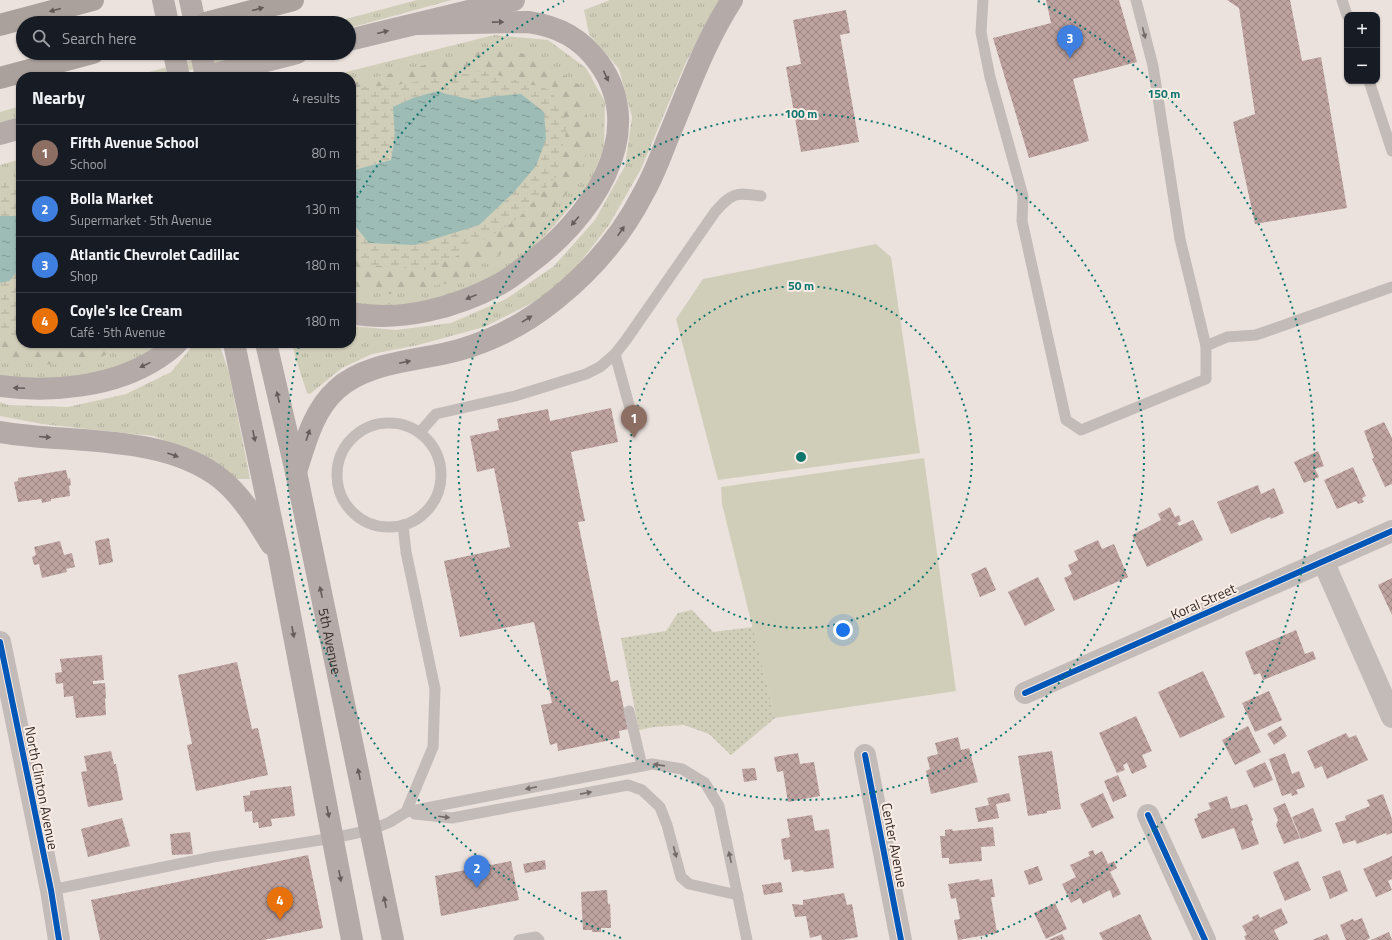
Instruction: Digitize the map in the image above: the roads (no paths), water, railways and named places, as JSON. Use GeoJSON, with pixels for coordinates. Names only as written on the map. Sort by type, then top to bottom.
{"type":"FeatureCollection","features":[{"type":"Feature","properties":{"kind":"highway"},"geometry":{"type":"LineString","coordinates":[[33,16],[93,0]]}},
{"type":"Feature","properties":{"kind":"highway"},"geometry":{"type":"LineString","coordinates":[[232,16],[293,0]]}},
{"type":"Feature","properties":{"kind":"highway"},"geometry":{"type":"LineString","coordinates":[[0,25],[16,21]]}},
{"type":"Feature","properties":{"kind":"highway"},"geometry":{"type":"LineString","coordinates":[[22,72],[67,60]]}},
{"type":"Feature","properties":{"kind":"highway"},"geometry":{"type":"LineString","coordinates":[[0,78],[16,74]]}},
{"type":"Feature","properties":{"kind":"main road"},"geometry":{"type":"LineString","coordinates":[[163,0],[166,16]]}},
{"type":"Feature","properties":{"kind":"main road"},"geometry":{"type":"LineString","coordinates":[[190,0],[193,16]]}},
{"type":"Feature","properties":{"kind":"main road"},"geometry":{"type":"LineString","coordinates":[[356,38],[514,0]]}},
{"type":"Feature","properties":{"kind":"main road"},"geometry":{"type":"LineString","coordinates":[[296,472],[310,428],[319,412],[335,390],[346,381],[361,373],[376,368],[460,350],[500,334],[536,314],[555,300],[589,270],[618,235],[644,193],[654,173],[702,56],[732,0]]}},
{"type":"Feature","properties":{"kind":"main road"},"geometry":{"type":"LineString","coordinates":[[356,313],[395,315],[429,311],[456,303],[501,284],[540,256],[558,240],[574,222],[588,204],[599,186],[608,169],[615,146],[618,126],[617,112],[611,85],[596,58],[572,36],[544,24],[528,22],[417,24]]}},
{"type":"Feature","properties":{"kind":"main road"},"geometry":{"type":"LineString","coordinates":[[175,60],[178,72]]}},
{"type":"Feature","properties":{"kind":"main road"},"geometry":{"type":"LineString","coordinates":[[202,60],[204,72]]}},
{"type":"Feature","properties":{"kind":"main road"},"geometry":{"type":"LineString","coordinates":[[224,72],[270,60]]}},
{"type":"Feature","properties":{"kind":"main road"},"geometry":{"type":"LineString","coordinates":[[0,134],[16,129]]}},
{"type":"Feature","properties":{"kind":"main road"},"geometry":{"type":"LineString","coordinates":[[0,386],[38,389],[85,385],[130,372],[149,364],[170,348]]}},
{"type":"Feature","properties":{"kind":"main road"},"geometry":{"type":"LineString","coordinates":[[235,348],[279,557],[352,940]]}},
{"type":"Feature","properties":{"kind":"main road","name":"5th Avenue"},"geometry":{"type":"LineString","coordinates":[[267,348],[296,472],[393,940]]}},
{"type":"Feature","properties":{"kind":"main road"},"geometry":{"type":"LineString","coordinates":[[0,432],[123,444],[169,453],[208,470],[221,480],[245,504],[279,557]]}},
{"type":"Feature","properties":{"kind":"street","name":"Koral Street"},"geometry":{"type":"LineString","coordinates":[[1025,693],[1392,531]]}},
{"type":"Feature","properties":{"kind":"street"},"geometry":{"type":"LineString","coordinates":[[1323,561],[1392,717]]}},
{"type":"Feature","properties":{"kind":"street","name":"North Clinton Avenue"},"geometry":{"type":"LineString","coordinates":[[0,642],[51,890],[59,940]]}},
{"type":"Feature","properties":{"kind":"street","name":"Center Avenue"},"geometry":{"type":"LineString","coordinates":[[865,754],[901,940]]}},
{"type":"Feature","properties":{"kind":"street"},"geometry":{"type":"LineString","coordinates":[[1148,815],[1205,940]]}},
{"type":"Feature","properties":{"kind":"lane"},"geometry":{"type":"LineString","coordinates":[[983,0],[981,32],[990,77],[1023,196],[1022,221],[1066,420],[1081,430],[1206,379],[1206,346],[1180,240],[1153,66],[1136,0]]}},
{"type":"Feature","properties":{"kind":"lane"},"geometry":{"type":"LineString","coordinates":[[1342,0],[1346,12]]}},
{"type":"Feature","properties":{"kind":"lane"},"geometry":{"type":"LineString","coordinates":[[1370,84],[1392,151]]}},
{"type":"Feature","properties":{"kind":"lane"},"geometry":{"type":"LineString","coordinates":[[420,432],[436,414],[515,396],[586,374],[600,367],[615,354],[715,212],[728,198],[743,193],[761,196]]}},
{"type":"Feature","properties":{"kind":"lane"},"geometry":{"type":"LineString","coordinates":[[1206,346],[1227,337],[1256,335],[1392,287]]}},
{"type":"Feature","properties":{"kind":"lane"},"geometry":{"type":"LineString","coordinates":[[615,354],[634,423]]}},
{"type":"Feature","properties":{"kind":"lane"},"geometry":{"type":"LineString","coordinates":[[393,422],[408,425],[420,432],[433,445],[442,467],[442,480],[437,498],[426,513],[410,523],[403,525],[396,527],[383,527],[366,522],[350,510],[341,497],[337,481],[337,468],[340,455],[350,440],[367,427],[393,422]]}},
{"type":"Feature","properties":{"kind":"lane"},"geometry":{"type":"LineString","coordinates":[[403,525],[406,552],[435,689],[433,747],[406,812]]}},
{"type":"Feature","properties":{"kind":"lane"},"geometry":{"type":"LineString","coordinates":[[629,711],[642,766]]}},
{"type":"Feature","properties":{"kind":"lane"},"geometry":{"type":"LineString","coordinates":[[51,890],[213,857],[333,838],[371,830],[390,822],[406,812],[652,764],[682,769],[705,784],[719,806],[747,940]]}},
{"type":"Feature","properties":{"kind":"lane"},"geometry":{"type":"LineString","coordinates":[[406,812],[452,818],[628,785],[642,790],[660,807],[667,825],[681,877],[689,884],[738,895]]}},
{"type":"Feature","properties":{"kind":"lane"},"geometry":{"type":"LineString","coordinates":[[519,940],[536,937],[539,940]]}},
{"type":"Feature","properties":{"kind":"water"},"geometry":{"type":"Polygon","coordinates":[[[438,91],[473,100],[521,94],[544,112],[546,139],[536,166],[513,193],[479,225],[415,245],[369,243],[356,227],[356,170],[391,160],[395,136],[393,107],[413,98],[438,91]]]}},
{"type":"Feature","properties":{"kind":"water"},"geometry":{"type":"Polygon","coordinates":[[[0,216],[16,216],[16,273],[9,281],[0,283],[0,216]]]}},
{"type":"Feature","properties":{"kind":"place","name":"Atlantic Chevrolet Cadillac"},"geometry":{"type":"Point","coordinates":[1070,58]}},
{"type":"Feature","properties":{"kind":"place","name":"Fifth Avenue School"},"geometry":{"type":"Point","coordinates":[634,438]}},
{"type":"Feature","properties":{"kind":"place","name":"Bolla Market"},"geometry":{"type":"Point","coordinates":[477,888]}},
{"type":"Feature","properties":{"kind":"place","name":"Coyle's Ice Cream"},"geometry":{"type":"Point","coordinates":[280,920]}}]}
